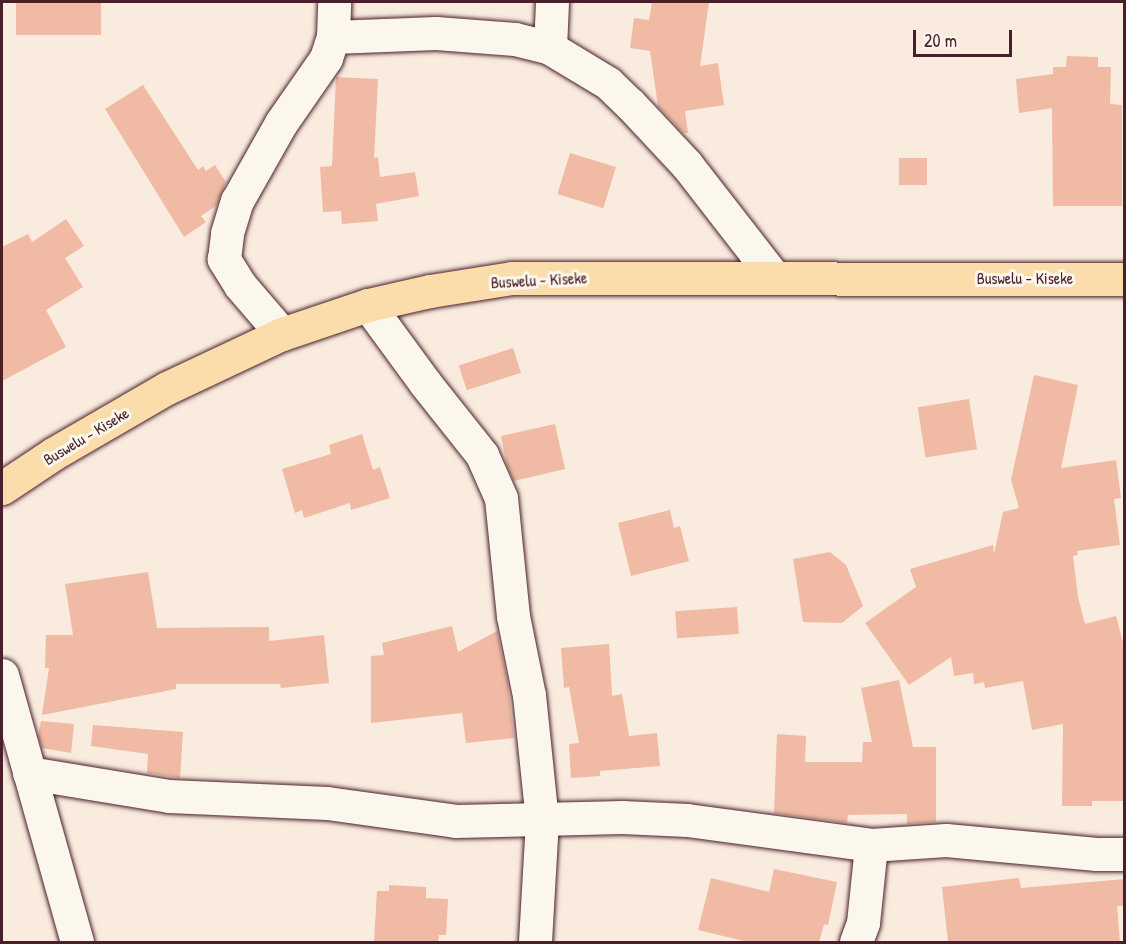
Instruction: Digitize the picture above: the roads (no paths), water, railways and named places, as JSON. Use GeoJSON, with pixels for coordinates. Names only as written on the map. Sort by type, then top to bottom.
{"type":"FeatureCollection","features":[{"type":"Feature","properties":{"kind":"main road","name":"Buswelu - Kiseke"},"geometry":{"type":"LineString","coordinates":[[2,488],[53,454],[167,388],[282,334],[368,305],[430,291],[512,278],[1125,279]]}},
{"type":"Feature","properties":{"kind":"street"},"geometry":{"type":"LineString","coordinates":[[282,334],[240,285],[224,259],[226,233],[237,201],[281,123],[326,58],[333,37],[334,2]]}},
{"type":"Feature","properties":{"kind":"street"},"geometry":{"type":"LineString","coordinates":[[550,48],[552,2]]}},
{"type":"Feature","properties":{"kind":"street"},"geometry":{"type":"LineString","coordinates":[[333,37],[436,33],[515,39],[550,48],[608,82],[630,104],[687,165],[774,277]]}},
{"type":"Feature","properties":{"kind":"street"},"geometry":{"type":"LineString","coordinates":[[368,305],[424,383],[482,455],[501,498],[513,616],[529,695],[542,820],[535,942]]}},
{"type":"Feature","properties":{"kind":"street"},"geometry":{"type":"LineString","coordinates":[[2,675],[77,942]]}},
{"type":"Feature","properties":{"kind":"street"},"geometry":{"type":"LineString","coordinates":[[29,773],[169,796],[327,803],[456,820],[622,817],[687,820],[871,845],[946,840],[1096,854],[1125,854]]}},
{"type":"Feature","properties":{"kind":"street"},"geometry":{"type":"LineString","coordinates":[[856,942],[863,922],[871,845]]}}]}
